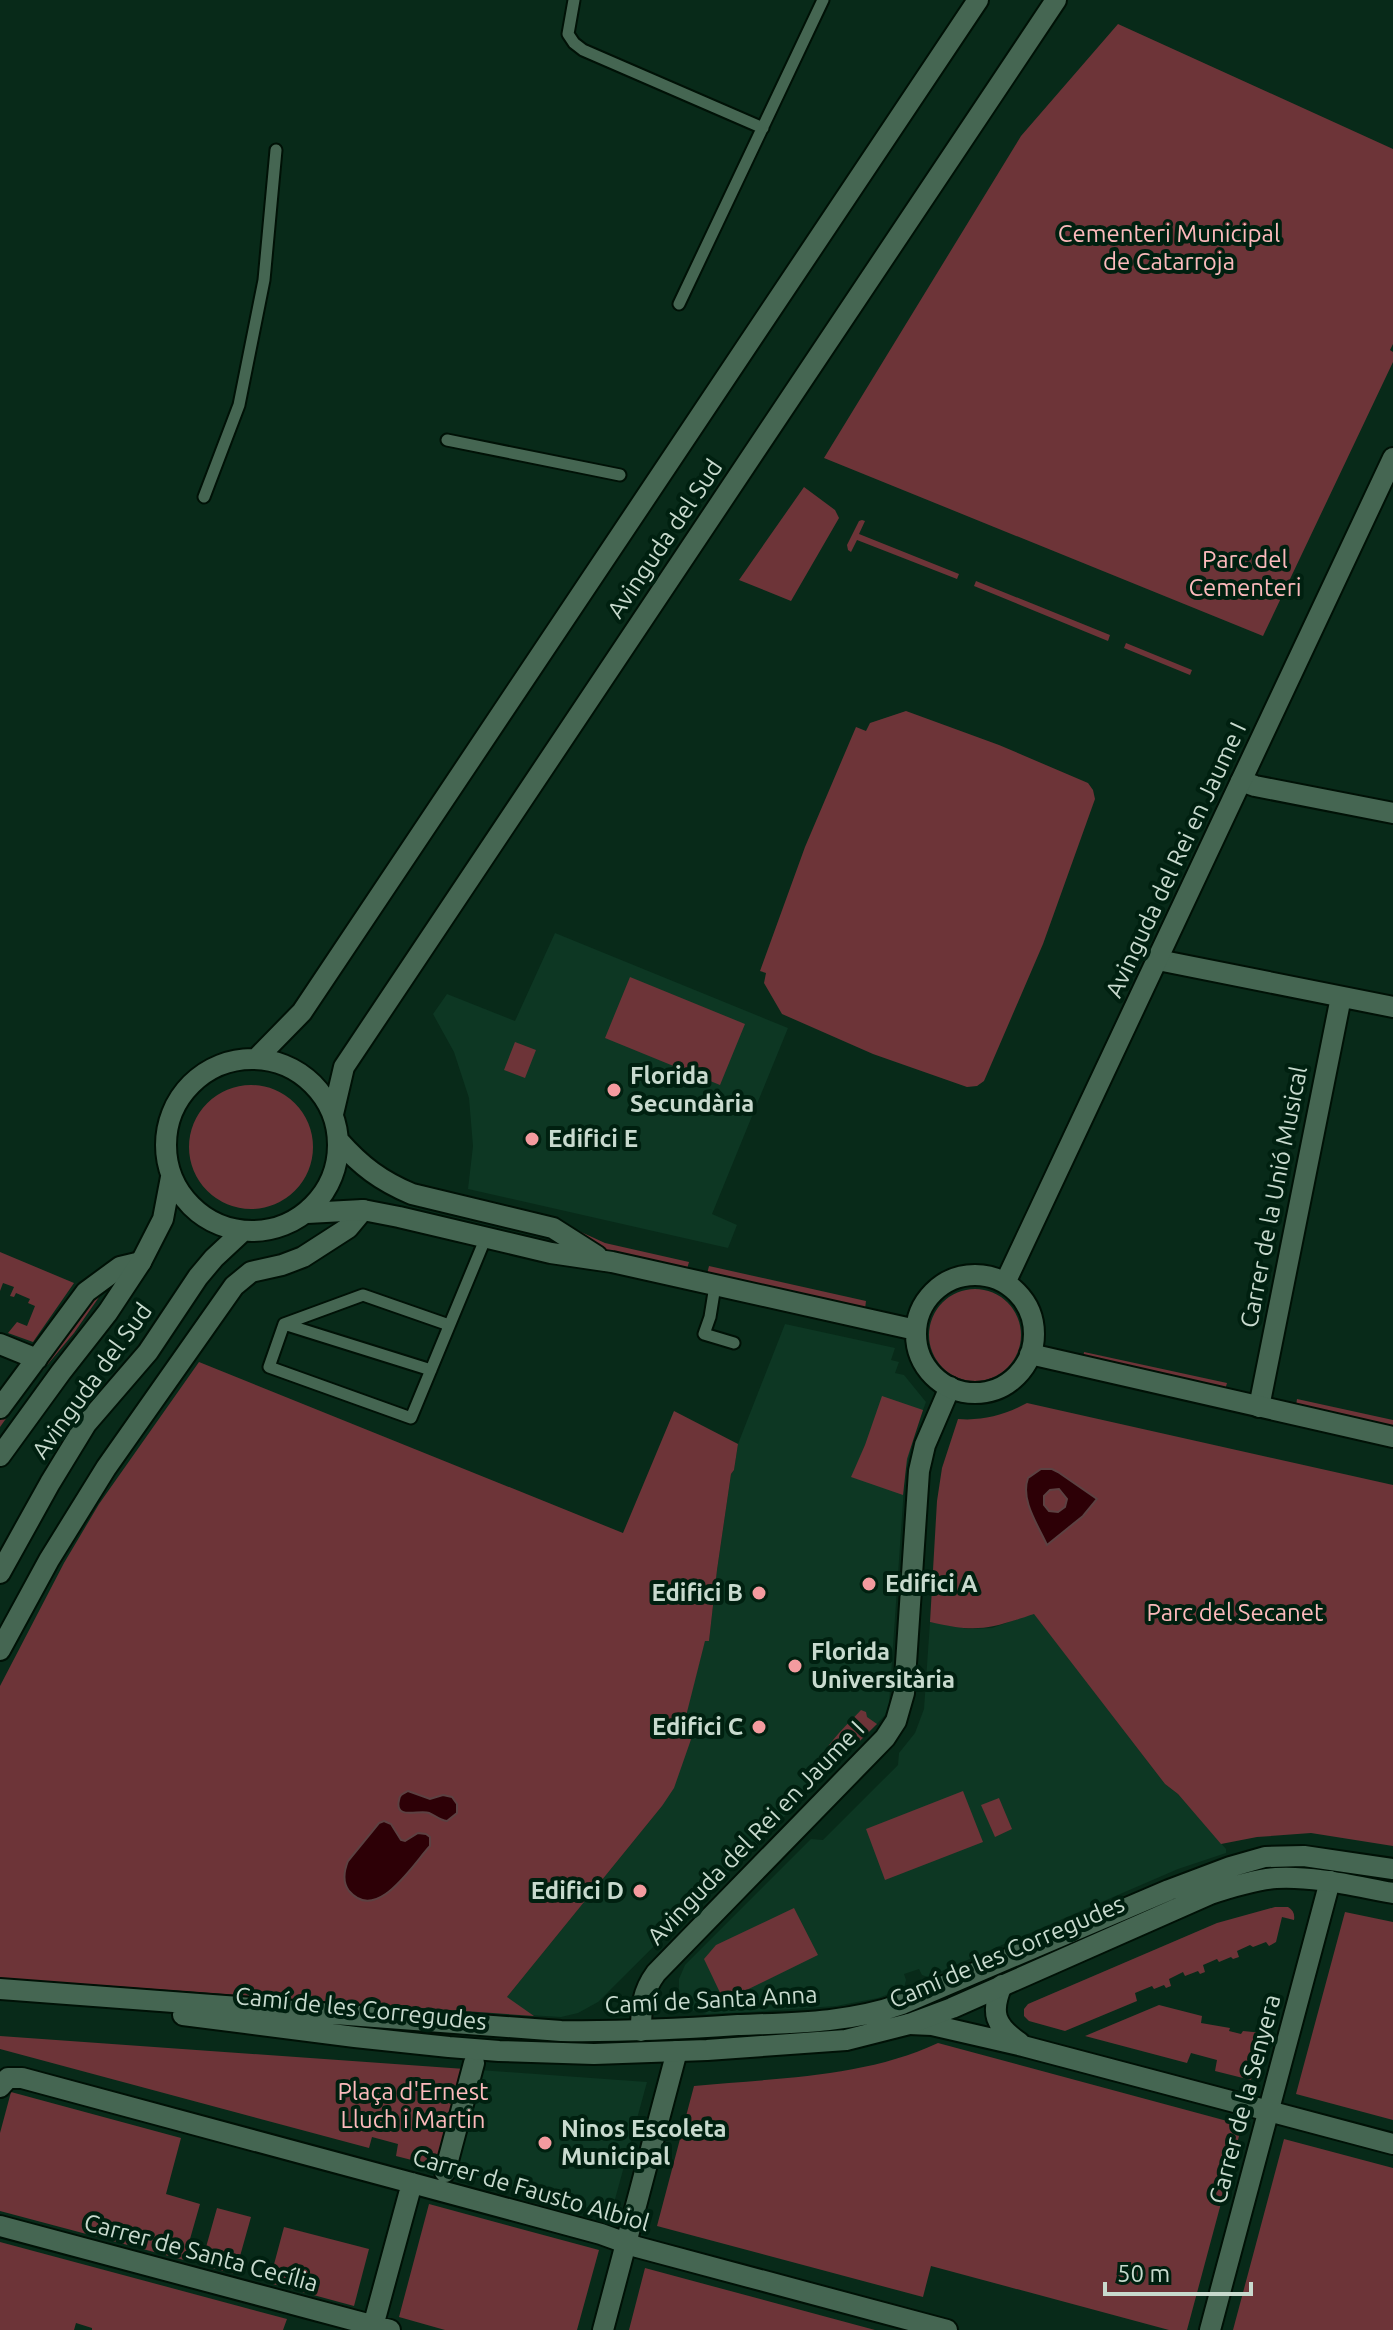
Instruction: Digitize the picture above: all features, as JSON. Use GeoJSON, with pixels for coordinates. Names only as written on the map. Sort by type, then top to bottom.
{"type":"FeatureCollection","features":[{"type":"Feature","properties":{"kind":"street","name":"Avinguda del Sud"},"geometry":{"type":"LineString","coordinates":[[256,1059],[302,1012],[978,0]]}},
{"type":"Feature","properties":{"kind":"street","name":"Avinguda del Sud"},"geometry":{"type":"LineString","coordinates":[[333,1114],[344,1067],[1056,0]]}},
{"type":"Feature","properties":{"kind":"street","name":"Avinguda del Rei en Jaume I"},"geometry":{"type":"LineString","coordinates":[[1005,1283],[1393,458]]}},
{"type":"Feature","properties":{"kind":"street"},"geometry":{"type":"LineString","coordinates":[[1241,781],[1393,813]]}},
{"type":"Feature","properties":{"kind":"street"},"geometry":{"type":"LineString","coordinates":[[1158,960],[1393,1007]]}},
{"type":"Feature","properties":{"kind":"street","name":"Carrer de la Unió Musical"},"geometry":{"type":"LineString","coordinates":[[1259,1407],[1341,997]]}},
{"type":"Feature","properties":{"kind":"street"},"geometry":{"type":"LineString","coordinates":[[256,1059],[280,1064],[302,1075],[321,1092],[333,1114],[339,1141],[337,1166],[327,1190],[307,1213],[290,1223],[267,1231],[243,1231],[220,1226],[199,1214],[183,1198],[171,1177],[166,1157],[170,1117],[184,1091],[206,1072],[230,1062],[256,1059]]}},
{"type":"Feature","properties":{"kind":"street"},"geometry":{"type":"LineString","coordinates":[[339,1141],[360,1164],[392,1186],[412,1194],[553,1228],[612,1262]]}},
{"type":"Feature","properties":{"kind":"street","name":"Avinguda del Sud"},"geometry":{"type":"LineString","coordinates":[[0,1456],[108,1312],[141,1262],[163,1219],[171,1177]]}},
{"type":"Feature","properties":{"kind":"street"},"geometry":{"type":"LineString","coordinates":[[307,1213],[363,1210],[916,1330]]}},
{"type":"Feature","properties":{"kind":"street"},"geometry":{"type":"LineString","coordinates":[[0,1650],[49,1560],[106,1468],[234,1286],[251,1272],[303,1257],[348,1228],[363,1210]]}},
{"type":"Feature","properties":{"kind":"street","name":"Avinguda del Sud"},"geometry":{"type":"LineString","coordinates":[[0,1573],[86,1424],[148,1352],[198,1277],[243,1231]]}},
{"type":"Feature","properties":{"kind":"street"},"geometry":{"type":"LineString","coordinates":[[0,1408],[86,1292],[120,1267],[141,1262]]}},
{"type":"Feature","properties":{"kind":"street"},"geometry":{"type":"LineString","coordinates":[[972,1275],[989,1276],[1005,1283],[1024,1302],[1030,1314],[1033,1327],[1030,1354],[1016,1375],[995,1389],[963,1391],[942,1383],[927,1369],[920,1357],[916,1330],[919,1314],[927,1299],[947,1282],[972,1275]]}},
{"type":"Feature","properties":{"kind":"street"},"geometry":{"type":"LineString","coordinates":[[0,1344],[37,1359]]}},
{"type":"Feature","properties":{"kind":"street"},"geometry":{"type":"LineString","coordinates":[[1030,1354],[1393,1437]]}},
{"type":"Feature","properties":{"kind":"street","name":"Avinguda del Rei en Jaume I"},"geometry":{"type":"LineString","coordinates":[[641,2031],[644,1993],[656,1973],[885,1738],[896,1721],[904,1693],[919,1471],[925,1445],[950,1387]]}},
{"type":"Feature","properties":{"kind":"street","name":"Camí de Santa Anna"},"geometry":{"type":"LineString","coordinates":[[0,1989],[495,2027],[605,2032],[839,2020],[879,2012],[1179,1886],[1265,1857],[1304,1856],[1393,1869]]}},
{"type":"Feature","properties":{"kind":"street","name":"Camí de les Corregudes"},"geometry":{"type":"LineString","coordinates":[[61,1992],[222,2020],[499,2051],[594,2054],[846,2040],[909,2024],[952,2008],[1210,1894],[1243,1883],[1299,1878],[1393,1893]]}},
{"type":"Feature","properties":{"kind":"street","name":"Carrer de la Senyera"},"geometry":{"type":"LineString","coordinates":[[1210,2330],[1330,1881]]}},
{"type":"Feature","properties":{"kind":"street"},"geometry":{"type":"LineString","coordinates":[[1002,1985],[995,2010],[997,2020],[1003,2030],[1023,2046]]}},
{"type":"Feature","properties":{"kind":"street"},"geometry":{"type":"LineString","coordinates":[[909,2024],[932,2025],[1023,2046],[1393,2144]]}},
{"type":"Feature","properties":{"kind":"street"},"geometry":{"type":"LineString","coordinates":[[603,2330],[677,2051]]}},
{"type":"Feature","properties":{"kind":"street"},"geometry":{"type":"LineString","coordinates":[[445,2172],[474,2063]]}},
{"type":"Feature","properties":{"kind":"street","name":"Carrer de Fausto Albiol"},"geometry":{"type":"LineString","coordinates":[[4,2082],[22,2078],[947,2330]]}},
{"type":"Feature","properties":{"kind":"street"},"geometry":{"type":"LineString","coordinates":[[378,2328],[412,2183]]}},
{"type":"Feature","properties":{"kind":"street","name":"Carrer de Santa Cecília"},"geometry":{"type":"LineString","coordinates":[[0,2226],[378,2328]]}},
{"type":"Feature","properties":{"kind":"lane"},"geometry":{"type":"LineString","coordinates":[[574,0],[568,34],[583,50],[763,128]]}},
{"type":"Feature","properties":{"kind":"lane"},"geometry":{"type":"LineString","coordinates":[[679,304],[823,0]]}},
{"type":"Feature","properties":{"kind":"lane"},"geometry":{"type":"LineString","coordinates":[[204,497],[239,405],[264,280],[276,150]]}},
{"type":"Feature","properties":{"kind":"lane"},"geometry":{"type":"LineString","coordinates":[[447,440],[620,475]]}},
{"type":"Feature","properties":{"kind":"lane"},"geometry":{"type":"LineString","coordinates":[[284,1324],[269,1367],[411,1418],[486,1237]]}},
{"type":"Feature","properties":{"kind":"lane"},"geometry":{"type":"LineString","coordinates":[[715,1286],[704,1334],[734,1343]]}},
{"type":"Feature","properties":{"kind":"lane"},"geometry":{"type":"LineString","coordinates":[[284,1324],[363,1295],[449,1325]]}},
{"type":"Feature","properties":{"kind":"lane"},"geometry":{"type":"LineString","coordinates":[[284,1324],[431,1370]]}},
{"type":"Feature","properties":{"kind":"shaded area","name":"Florida Secundària"},"geometry":{"type":"Polygon","coordinates":[[[555,933],[788,1028],[712,1214],[737,1225],[728,1248],[468,1189],[473,1146],[469,1098],[454,1052],[433,1014],[447,994],[515,1021],[555,933]]]}},
{"type":"Feature","properties":{"kind":"shaded area","name":"Florida Universitària"},"geometry":{"type":"Polygon","coordinates":[[[785,1324],[895,1348],[891,1360],[899,1362],[895,1373],[904,1375],[926,1402],[914,1434],[905,1473],[889,1704],[885,1715],[598,2002],[578,2013],[561,2017],[494,2013],[662,1806],[705,1640],[709,1641],[731,1474],[738,1444],[785,1324]]]}},
{"type":"Feature","properties":{"kind":"shaded area"},"geometry":{"type":"Polygon","coordinates":[[[1041,1469],[1052,1469],[1097,1499],[1083,1516],[1047,1545],[1028,1504],[1028,1478],[1041,1469]],[[1059,1489],[1050,1490],[1044,1496],[1044,1505],[1049,1511],[1058,1512],[1065,1507],[1067,1499],[1059,1489]]]}},
{"type":"Feature","properties":{"kind":"shaded area"},"geometry":{"type":"Polygon","coordinates":[[[1034,1613],[1165,1784],[1178,1794],[1226,1849],[1226,1853],[1178,1869],[928,1977],[922,1975],[919,1969],[904,1974],[904,1988],[878,1998],[836,2006],[707,2014],[688,2007],[679,1989],[679,1979],[685,1965],[811,1839],[823,1840],[898,1765],[899,1753],[915,1733],[924,1709],[930,1622],[968,1629],[992,1628],[1034,1613]]]}},
{"type":"Feature","properties":{"kind":"shaded area"},"geometry":{"type":"Polygon","coordinates":[[[408,1791],[430,1799],[443,1795],[452,1797],[457,1804],[457,1813],[447,1821],[425,1812],[404,1812],[398,1806],[399,1800],[408,1791]]]}},
{"type":"Feature","properties":{"kind":"shaded area"},"geometry":{"type":"Polygon","coordinates":[[[384,1821],[391,1824],[401,1840],[405,1841],[418,1833],[426,1834],[430,1837],[430,1846],[394,1888],[371,1900],[360,1899],[345,1884],[348,1861],[384,1821]]]}},
{"type":"Feature","properties":{"kind":"shaded area","name":"Ninos Escoleta Municipal"},"geometry":{"type":"Polygon","coordinates":[[[480,2070],[647,2082],[611,2214],[452,2171],[480,2070]]]}},
{"type":"Feature","properties":{"kind":"green space","name":"Cementeri Municipal de Catarroja"},"geometry":{"type":"Polygon","coordinates":[[[1118,24],[1393,149],[1393,344],[1390,350],[1393,352],[1393,362],[1263,636],[824,458],[1021,136],[1118,24]]]}},
{"type":"Feature","properties":{"kind":"green space"},"geometry":{"type":"Polygon","coordinates":[[[804,487],[835,510],[839,518],[791,601],[739,580],[804,487]]]}},
{"type":"Feature","properties":{"kind":"green space"},"geometry":{"type":"Polygon","coordinates":[[[862,520],[865,521],[859,534],[959,574],[957,579],[857,540],[851,552],[847,545],[862,520]]]}},
{"type":"Feature","properties":{"kind":"green space"},"geometry":{"type":"Polygon","coordinates":[[[976,581],[1110,635],[1108,641],[974,586],[976,581]]]}},
{"type":"Feature","properties":{"kind":"green space"},"geometry":{"type":"Polygon","coordinates":[[[1126,643],[1192,670],[1190,675],[1124,648],[1126,643]]]}},
{"type":"Feature","properties":{"kind":"green space"},"geometry":{"type":"Polygon","coordinates":[[[906,711],[999,745],[1088,783],[1095,799],[1043,944],[984,1081],[977,1086],[967,1087],[873,1054],[782,1014],[764,983],[766,973],[760,971],[805,847],[856,727],[866,731],[870,723],[906,711]]]}},
{"type":"Feature","properties":{"kind":"green space"},"geometry":{"type":"Polygon","coordinates":[[[630,977],[745,1024],[720,1085],[605,1038],[630,977]]]}},
{"type":"Feature","properties":{"kind":"green space"},"geometry":{"type":"Polygon","coordinates":[[[515,1042],[536,1050],[525,1078],[504,1070],[515,1042]]]}},
{"type":"Feature","properties":{"kind":"green space"},"geometry":{"type":"Polygon","coordinates":[[[251,1085],[275,1089],[295,1103],[309,1123],[313,1147],[309,1171],[295,1191],[275,1205],[251,1209],[227,1205],[207,1191],[193,1171],[189,1147],[193,1123],[207,1103],[227,1089],[251,1085]]]}},
{"type":"Feature","properties":{"kind":"green space"},"geometry":{"type":"Polygon","coordinates":[[[559,1222],[605,1243],[689,1262],[687,1269],[599,1249],[559,1222]]]}},
{"type":"Feature","properties":{"kind":"green space"},"geometry":{"type":"Polygon","coordinates":[[[0,1252],[74,1283],[33,1342],[8,1333],[17,1322],[27,1326],[35,1306],[28,1303],[30,1299],[16,1293],[14,1297],[10,1296],[14,1287],[3,1283],[0,1291],[0,1252]]]}},
{"type":"Feature","properties":{"kind":"green space"},"geometry":{"type":"Polygon","coordinates":[[[709,1266],[866,1301],[865,1309],[707,1274],[709,1266]]]}},
{"type":"Feature","properties":{"kind":"green space"},"geometry":{"type":"Polygon","coordinates":[[[975,1289],[993,1293],[1007,1303],[1017,1317],[1021,1335],[1017,1353],[1007,1367],[993,1377],[975,1381],[957,1377],[943,1367],[933,1353],[929,1335],[933,1317],[943,1303],[957,1293],[975,1289]]]}},
{"type":"Feature","properties":{"kind":"green space"},"geometry":{"type":"Polygon","coordinates":[[[104,1290],[0,1427],[0,1418],[94,1291],[104,1290]]]}},
{"type":"Feature","properties":{"kind":"green space"},"geometry":{"type":"Polygon","coordinates":[[[1084,1352],[1227,1383],[1225,1390],[1083,1359],[1084,1352]]]}},
{"type":"Feature","properties":{"kind":"green space"},"geometry":{"type":"Polygon","coordinates":[[[199,1362],[623,1533],[674,1411],[738,1444],[731,1474],[709,1641],[705,1641],[684,1724],[695,1728],[674,1788],[507,1997],[534,2016],[0,1978],[0,1686],[64,1563],[99,1504],[199,1362]]]}},
{"type":"Feature","properties":{"kind":"green space"},"geometry":{"type":"Polygon","coordinates":[[[882,1396],[923,1410],[907,1459],[903,1495],[851,1477],[882,1396]]]}},
{"type":"Feature","properties":{"kind":"green space"},"geometry":{"type":"Polygon","coordinates":[[[1297,1399],[1393,1420],[1393,1428],[1296,1406],[1297,1399]]]}},
{"type":"Feature","properties":{"kind":"green space","name":"Parc del Secanet"},"geometry":{"type":"Polygon","coordinates":[[[1027,1403],[1393,1485],[1393,1846],[1311,1833],[1257,1837],[1221,1844],[1178,1794],[1165,1784],[1034,1614],[983,1628],[960,1628],[930,1622],[937,1501],[942,1468],[958,1419],[994,1416],[1027,1403]]]}},
{"type":"Feature","properties":{"kind":"green space"},"geometry":{"type":"Polygon","coordinates":[[[861,1710],[877,1724],[808,1792],[821,1756],[861,1710]]]}},
{"type":"Feature","properties":{"kind":"green space"},"geometry":{"type":"Polygon","coordinates":[[[963,1791],[983,1842],[885,1880],[866,1829],[963,1791]]]}},
{"type":"Feature","properties":{"kind":"green space"},"geometry":{"type":"Polygon","coordinates":[[[999,1798],[1012,1829],[995,1837],[981,1805],[999,1798]]]}},
{"type":"Feature","properties":{"kind":"green space"},"geometry":{"type":"Polygon","coordinates":[[[1275,1907],[1290,1908],[1294,1920],[1282,1917],[1276,1942],[1269,1946],[1266,1942],[1253,1947],[1250,1945],[1237,1951],[1239,1957],[1219,1962],[1217,1959],[1203,1965],[1205,1972],[1200,1974],[1198,1971],[1185,1976],[1183,1972],[1169,1979],[1171,1986],[1154,1989],[1152,1986],[1135,1993],[1137,2001],[1065,2031],[1029,2021],[1024,2016],[1028,2004],[1217,1923],[1275,1907]]]}},
{"type":"Feature","properties":{"kind":"green space"},"geometry":{"type":"Polygon","coordinates":[[[794,1908],[818,1955],[724,2001],[704,1959],[716,1945],[794,1908]]]}},
{"type":"Feature","properties":{"kind":"green space"},"geometry":{"type":"Polygon","coordinates":[[[1345,1912],[1393,1922],[1393,2120],[1296,2094],[1345,1912]]]}},
{"type":"Feature","properties":{"kind":"green space"},"geometry":{"type":"Polygon","coordinates":[[[1159,2005],[1202,2016],[1201,2023],[1230,2028],[1229,2031],[1263,2033],[1251,2080],[1215,2071],[1217,2060],[1191,2053],[1187,2063],[1085,2036],[1159,2005]]]}},
{"type":"Feature","properties":{"kind":"green space","name":"Plaça d'Ernest Lluch i Martin"},"geometry":{"type":"Polygon","coordinates":[[[0,2036],[465,2069],[439,2167],[396,2156],[398,2144],[372,2137],[369,2148],[0,2049],[0,2036]]]}},
{"type":"Feature","properties":{"kind":"green space"},"geometry":{"type":"Polygon","coordinates":[[[938,2043],[1242,2125],[1187,2330],[1169,2330],[931,2266],[923,2297],[657,2226],[694,2086],[849,2070],[909,2055],[938,2043]]]}},
{"type":"Feature","properties":{"kind":"green space"},"geometry":{"type":"Polygon","coordinates":[[[11,2092],[181,2138],[166,2194],[200,2204],[184,2260],[0,2211],[0,2133],[11,2092]]]}},
{"type":"Feature","properties":{"kind":"green space"},"geometry":{"type":"Polygon","coordinates":[[[1284,2139],[1393,2168],[1393,2330],[1233,2330],[1284,2139]]]}},
{"type":"Feature","properties":{"kind":"green space"},"geometry":{"type":"Polygon","coordinates":[[[429,2204],[599,2250],[577,2330],[445,2330],[399,2317],[429,2204]]]}},
{"type":"Feature","properties":{"kind":"green space"},"geometry":{"type":"Polygon","coordinates":[[[217,2208],[251,2217],[235,2274],[201,2265],[217,2208]]]}},
{"type":"Feature","properties":{"kind":"green space"},"geometry":{"type":"Polygon","coordinates":[[[284,2227],[369,2249],[354,2306],[269,2283],[284,2227]]]}},
{"type":"Feature","properties":{"kind":"green space"},"geometry":{"type":"Polygon","coordinates":[[[0,2242],[287,2319],[283,2330],[92,2330],[76,2323],[74,2330],[0,2330],[0,2242]]]}},
{"type":"Feature","properties":{"kind":"green space"},"geometry":{"type":"Polygon","coordinates":[[[645,2268],[875,2330],[629,2330],[645,2268]]]}},
{"type":"Feature","properties":{"kind":"place","name":"Florida Secundària"},"geometry":{"type":"Point","coordinates":[614,1090]}},
{"type":"Feature","properties":{"kind":"place","name":"Edifici E"},"geometry":{"type":"Point","coordinates":[532,1139]}},
{"type":"Feature","properties":{"kind":"place","name":"Edifici A"},"geometry":{"type":"Point","coordinates":[869,1584]}},
{"type":"Feature","properties":{"kind":"place","name":"Edifici B"},"geometry":{"type":"Point","coordinates":[759,1593]}},
{"type":"Feature","properties":{"kind":"place","name":"Florida Universitària"},"geometry":{"type":"Point","coordinates":[795,1666]}},
{"type":"Feature","properties":{"kind":"place","name":"Edifici C"},"geometry":{"type":"Point","coordinates":[759,1727]}},
{"type":"Feature","properties":{"kind":"place","name":"Edifici D"},"geometry":{"type":"Point","coordinates":[640,1891]}},
{"type":"Feature","properties":{"kind":"place","name":"Ninos Escoleta Municipal"},"geometry":{"type":"Point","coordinates":[545,2143]}},
{"type":"Feature","properties":{"kind":"park label","name":"Parc del Cementeri"},"geometry":{"type":"Point","coordinates":[1245,574]}}]}
